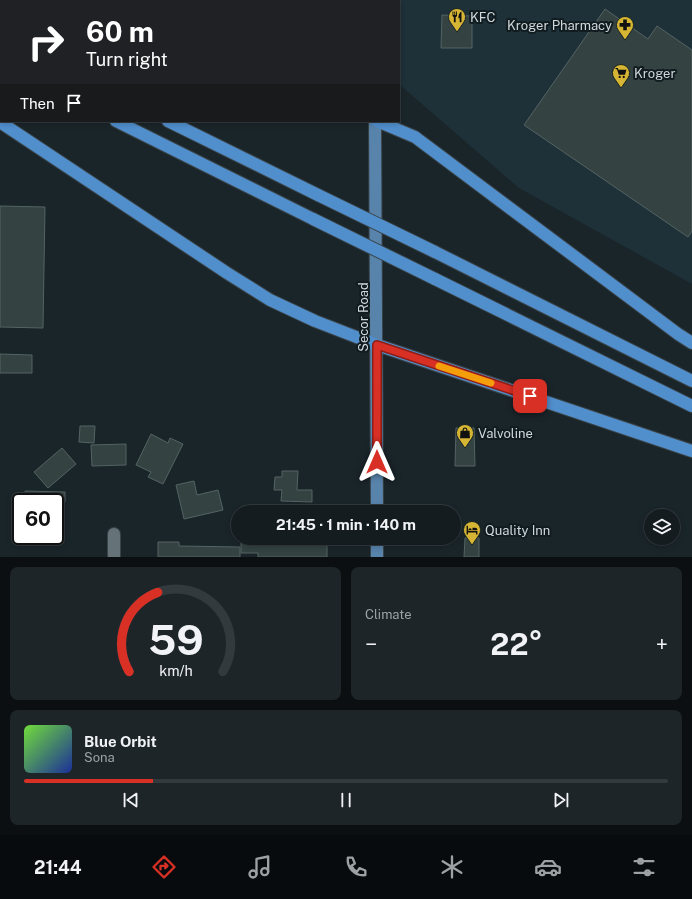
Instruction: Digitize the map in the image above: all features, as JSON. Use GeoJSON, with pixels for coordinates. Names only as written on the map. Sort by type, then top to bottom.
{"type":"FeatureCollection","features":[{"type":"Feature","properties":{"kind":"highway"},"geometry":{"type":"LineString","coordinates":[[0,122],[270,300],[315,321],[377,345],[692,451]]}},
{"type":"Feature","properties":{"kind":"highway"},"geometry":{"type":"LineString","coordinates":[[118,122],[692,406]]}},
{"type":"Feature","properties":{"kind":"highway"},"geometry":{"type":"LineString","coordinates":[[170,122],[692,380]]}},
{"type":"Feature","properties":{"kind":"highway"},"geometry":{"type":"LineString","coordinates":[[378,122],[415,137],[692,343]]}},
{"type":"Feature","properties":{"kind":"main road","name":"Secor Road"},"geometry":{"type":"LineString","coordinates":[[376,122],[378,505]]}},
{"type":"Feature","properties":{"kind":"main road"},"geometry":{"type":"LineString","coordinates":[[377,545],[378,557]]}},
{"type":"Feature","properties":{"kind":"street"},"geometry":{"type":"LineString","coordinates":[[114,534],[114,557]]}},
{"type":"Feature","properties":{"kind":"shaded area"},"geometry":{"type":"Polygon","coordinates":[[[400,0],[692,0],[692,284],[519,188],[400,85],[400,0]]]}},
{"type":"Feature","properties":{"kind":"building","name":"Kroger"},"geometry":{"type":"Polygon","coordinates":[[[605,9],[648,39],[657,26],[692,50],[692,231],[688,237],[524,125],[605,9]]]}},
{"type":"Feature","properties":{"kind":"building","name":"KFC"},"geometry":{"type":"Polygon","coordinates":[[[442,15],[472,16],[472,48],[441,48],[442,15]]]}},
{"type":"Feature","properties":{"kind":"building"},"geometry":{"type":"Polygon","coordinates":[[[0,206],[45,207],[43,328],[0,327],[0,206]]]}},
{"type":"Feature","properties":{"kind":"building"},"geometry":{"type":"Polygon","coordinates":[[[0,354],[32,355],[32,373],[0,373],[0,354]]]}},
{"type":"Feature","properties":{"kind":"building"},"geometry":{"type":"Polygon","coordinates":[[[80,426],[95,426],[94,443],[79,442],[80,426]]]}},
{"type":"Feature","properties":{"kind":"building","name":"Valvoline"},"geometry":{"type":"Polygon","coordinates":[[[456,428],[474,428],[475,466],[455,466],[456,428]]]}},
{"type":"Feature","properties":{"kind":"building"},"geometry":{"type":"Polygon","coordinates":[[[151,434],[168,443],[170,438],[183,444],[163,484],[148,477],[151,472],[136,465],[151,434]]]}},
{"type":"Feature","properties":{"kind":"building"},"geometry":{"type":"Polygon","coordinates":[[[126,444],[126,465],[92,466],[91,445],[126,444]]]}},
{"type":"Feature","properties":{"kind":"building"},"geometry":{"type":"Polygon","coordinates":[[[62,448],[76,464],[48,488],[34,472],[62,448]]]}},
{"type":"Feature","properties":{"kind":"building"},"geometry":{"type":"Polygon","coordinates":[[[282,471],[298,471],[297,490],[312,490],[312,502],[281,501],[282,490],[274,490],[275,477],[282,477],[282,471]]]}},
{"type":"Feature","properties":{"kind":"building"},"geometry":{"type":"Polygon","coordinates":[[[194,481],[197,495],[218,490],[223,510],[184,519],[176,485],[194,481]]]}},
{"type":"Feature","properties":{"kind":"building"},"geometry":{"type":"Polygon","coordinates":[[[25,491],[65,492],[65,502],[64,493],[25,493],[25,491]]]}},
{"type":"Feature","properties":{"kind":"building","name":"Quality Inn"},"geometry":{"type":"Polygon","coordinates":[[[465,538],[479,538],[479,557],[464,557],[465,538]]]}},
{"type":"Feature","properties":{"kind":"building"},"geometry":{"type":"Polygon","coordinates":[[[158,542],[179,542],[179,546],[240,547],[240,557],[158,557],[158,542]]]}},
{"type":"Feature","properties":{"kind":"building"},"geometry":{"type":"Polygon","coordinates":[[[241,545],[327,545],[327,557],[258,557],[258,553],[241,553],[241,545]]]}},
{"type":"Feature","properties":{"kind":"slow traffic"},"geometry":{"type":"LineString","coordinates":[[439,366],[491,383]]}},
{"type":"Feature","properties":{"kind":"place","name":"KFC"},"geometry":{"type":"Point","coordinates":[457,32]}},
{"type":"Feature","properties":{"kind":"place","name":"Kroger Pharmacy"},"geometry":{"type":"Point","coordinates":[625,40]}},
{"type":"Feature","properties":{"kind":"place","name":"Kroger"},"geometry":{"type":"Point","coordinates":[621,88]}},
{"type":"Feature","properties":{"kind":"place","name":"Valvoline"},"geometry":{"type":"Point","coordinates":[465,448]}},
{"type":"Feature","properties":{"kind":"place","name":"Quality Inn"},"geometry":{"type":"Point","coordinates":[472,545]}},
{"type":"Feature","properties":{"kind":"route"},"geometry":{"type":"LineString","coordinates":[[377,462],[377,345],[530,396]]}}]}
